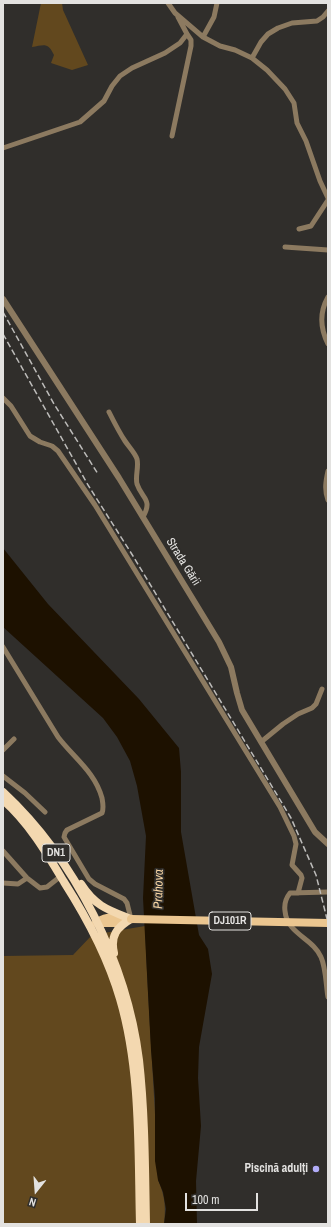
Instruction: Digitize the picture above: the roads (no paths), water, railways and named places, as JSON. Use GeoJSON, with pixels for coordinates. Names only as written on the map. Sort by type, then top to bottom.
{"type":"FeatureCollection","features":[{"type":"Feature","properties":{"kind":"highway","name":"DN1"},"geometry":{"type":"LineString","coordinates":[[3,792],[30,819],[72,878],[93,924],[117,987],[128,1034],[137,1109],[140,1224]]}},
{"type":"Feature","properties":{"kind":"highway","name":"DN1"},"geometry":{"type":"LineString","coordinates":[[3,800],[32,830],[61,876],[106,941],[119,973],[130,1012],[139,1059],[143,1108],[146,1224]]}},
{"type":"Feature","properties":{"kind":"highway"},"geometry":{"type":"LineString","coordinates":[[44,837],[60,853],[93,899],[109,911],[131,919]]}},
{"type":"Feature","properties":{"kind":"highway"},"geometry":{"type":"LineString","coordinates":[[119,973],[113,950],[113,939],[121,925],[131,919]]}},
{"type":"Feature","properties":{"kind":"main road","name":"DJ101R"},"geometry":{"type":"LineString","coordinates":[[93,924],[109,917],[131,919],[328,923]]}},
{"type":"Feature","properties":{"kind":"street"},"geometry":{"type":"LineString","coordinates":[[168,3],[191,40],[172,136]]}},
{"type":"Feature","properties":{"kind":"street"},"geometry":{"type":"LineString","coordinates":[[203,37],[214,17],[217,3]]}},
{"type":"Feature","properties":{"kind":"street"},"geometry":{"type":"LineString","coordinates":[[252,58],[261,42],[268,34],[278,28],[292,23],[317,21],[328,11]]}},
{"type":"Feature","properties":{"kind":"street"},"geometry":{"type":"LineString","coordinates":[[175,13],[203,37],[220,46],[236,50],[252,58],[267,70],[285,89],[294,103],[297,123],[306,141],[328,199],[311,226],[299,229]]}},
{"type":"Feature","properties":{"kind":"street"},"geometry":{"type":"LineString","coordinates":[[3,148],[80,122],[104,101],[112,86],[120,76],[132,68],[165,53],[180,43],[187,34]]}},
{"type":"Feature","properties":{"kind":"street"},"geometry":{"type":"LineString","coordinates":[[285,247],[328,250]]}},
{"type":"Feature","properties":{"kind":"street"},"geometry":{"type":"LineString","coordinates":[[328,297],[321,315],[322,326],[328,344]]}},
{"type":"Feature","properties":{"kind":"street","name":"Strada Gării"},"geometry":{"type":"LineString","coordinates":[[3,299],[143,517],[219,642],[231,667],[242,710],[315,832],[328,844]]}},
{"type":"Feature","properties":{"kind":"street"},"geometry":{"type":"LineString","coordinates":[[3,398],[11,406],[30,436],[40,442],[52,446],[58,451],[95,505],[280,807],[294,836],[296,844],[292,865],[302,878],[298,893]]}},
{"type":"Feature","properties":{"kind":"street"},"geometry":{"type":"LineString","coordinates":[[109,412],[137,459],[137,484],[146,499],[147,504],[143,517]]}},
{"type":"Feature","properties":{"kind":"street"},"geometry":{"type":"LineString","coordinates":[[328,471],[326,494],[328,500]]}},
{"type":"Feature","properties":{"kind":"street"},"geometry":{"type":"LineString","coordinates":[[3,647],[58,737],[67,749],[90,773],[96,782],[103,804],[102,814],[67,830],[64,833],[64,837],[89,879],[95,884],[124,899],[127,903],[131,919]]}},
{"type":"Feature","properties":{"kind":"street"},"geometry":{"type":"LineString","coordinates":[[261,742],[298,714],[312,708],[316,704],[322,689]]}},
{"type":"Feature","properties":{"kind":"street"},"geometry":{"type":"LineString","coordinates":[[3,750],[14,739]]}},
{"type":"Feature","properties":{"kind":"street"},"geometry":{"type":"LineString","coordinates":[[3,776],[25,793],[45,812]]}},
{"type":"Feature","properties":{"kind":"street"},"geometry":{"type":"LineString","coordinates":[[3,851],[27,878],[37,886],[44,888],[61,876]]}},
{"type":"Feature","properties":{"kind":"street"},"geometry":{"type":"LineString","coordinates":[[3,883],[14,885],[27,878]]}},
{"type":"Feature","properties":{"kind":"street"},"geometry":{"type":"LineString","coordinates":[[328,892],[290,894],[287,898],[285,909],[289,925],[313,947],[321,957],[328,997]]}},
{"type":"Feature","properties":{"kind":"water","name":"Prahova"},"geometry":{"type":"Polygon","coordinates":[[[3,548],[48,604],[139,699],[179,748],[181,772],[181,832],[199,935],[208,949],[212,974],[199,1047],[198,1078],[201,1126],[196,1181],[197,1224],[164,1224],[166,1209],[163,1192],[158,1180],[155,1161],[155,1098],[143,898],[146,836],[137,786],[130,761],[117,737],[103,718],[3,627],[3,548]]]}},
{"type":"Feature","properties":{"kind":"railway"},"geometry":{"type":"LineString","coordinates":[[3,312],[54,404],[98,474]]}},
{"type":"Feature","properties":{"kind":"railway"},"geometry":{"type":"LineString","coordinates":[[3,334],[88,485],[133,556],[291,818],[316,875],[328,923]]}},
{"type":"Feature","properties":{"kind":"place","name":"Piscină adulți"},"geometry":{"type":"Point","coordinates":[316,1169]}}]}
